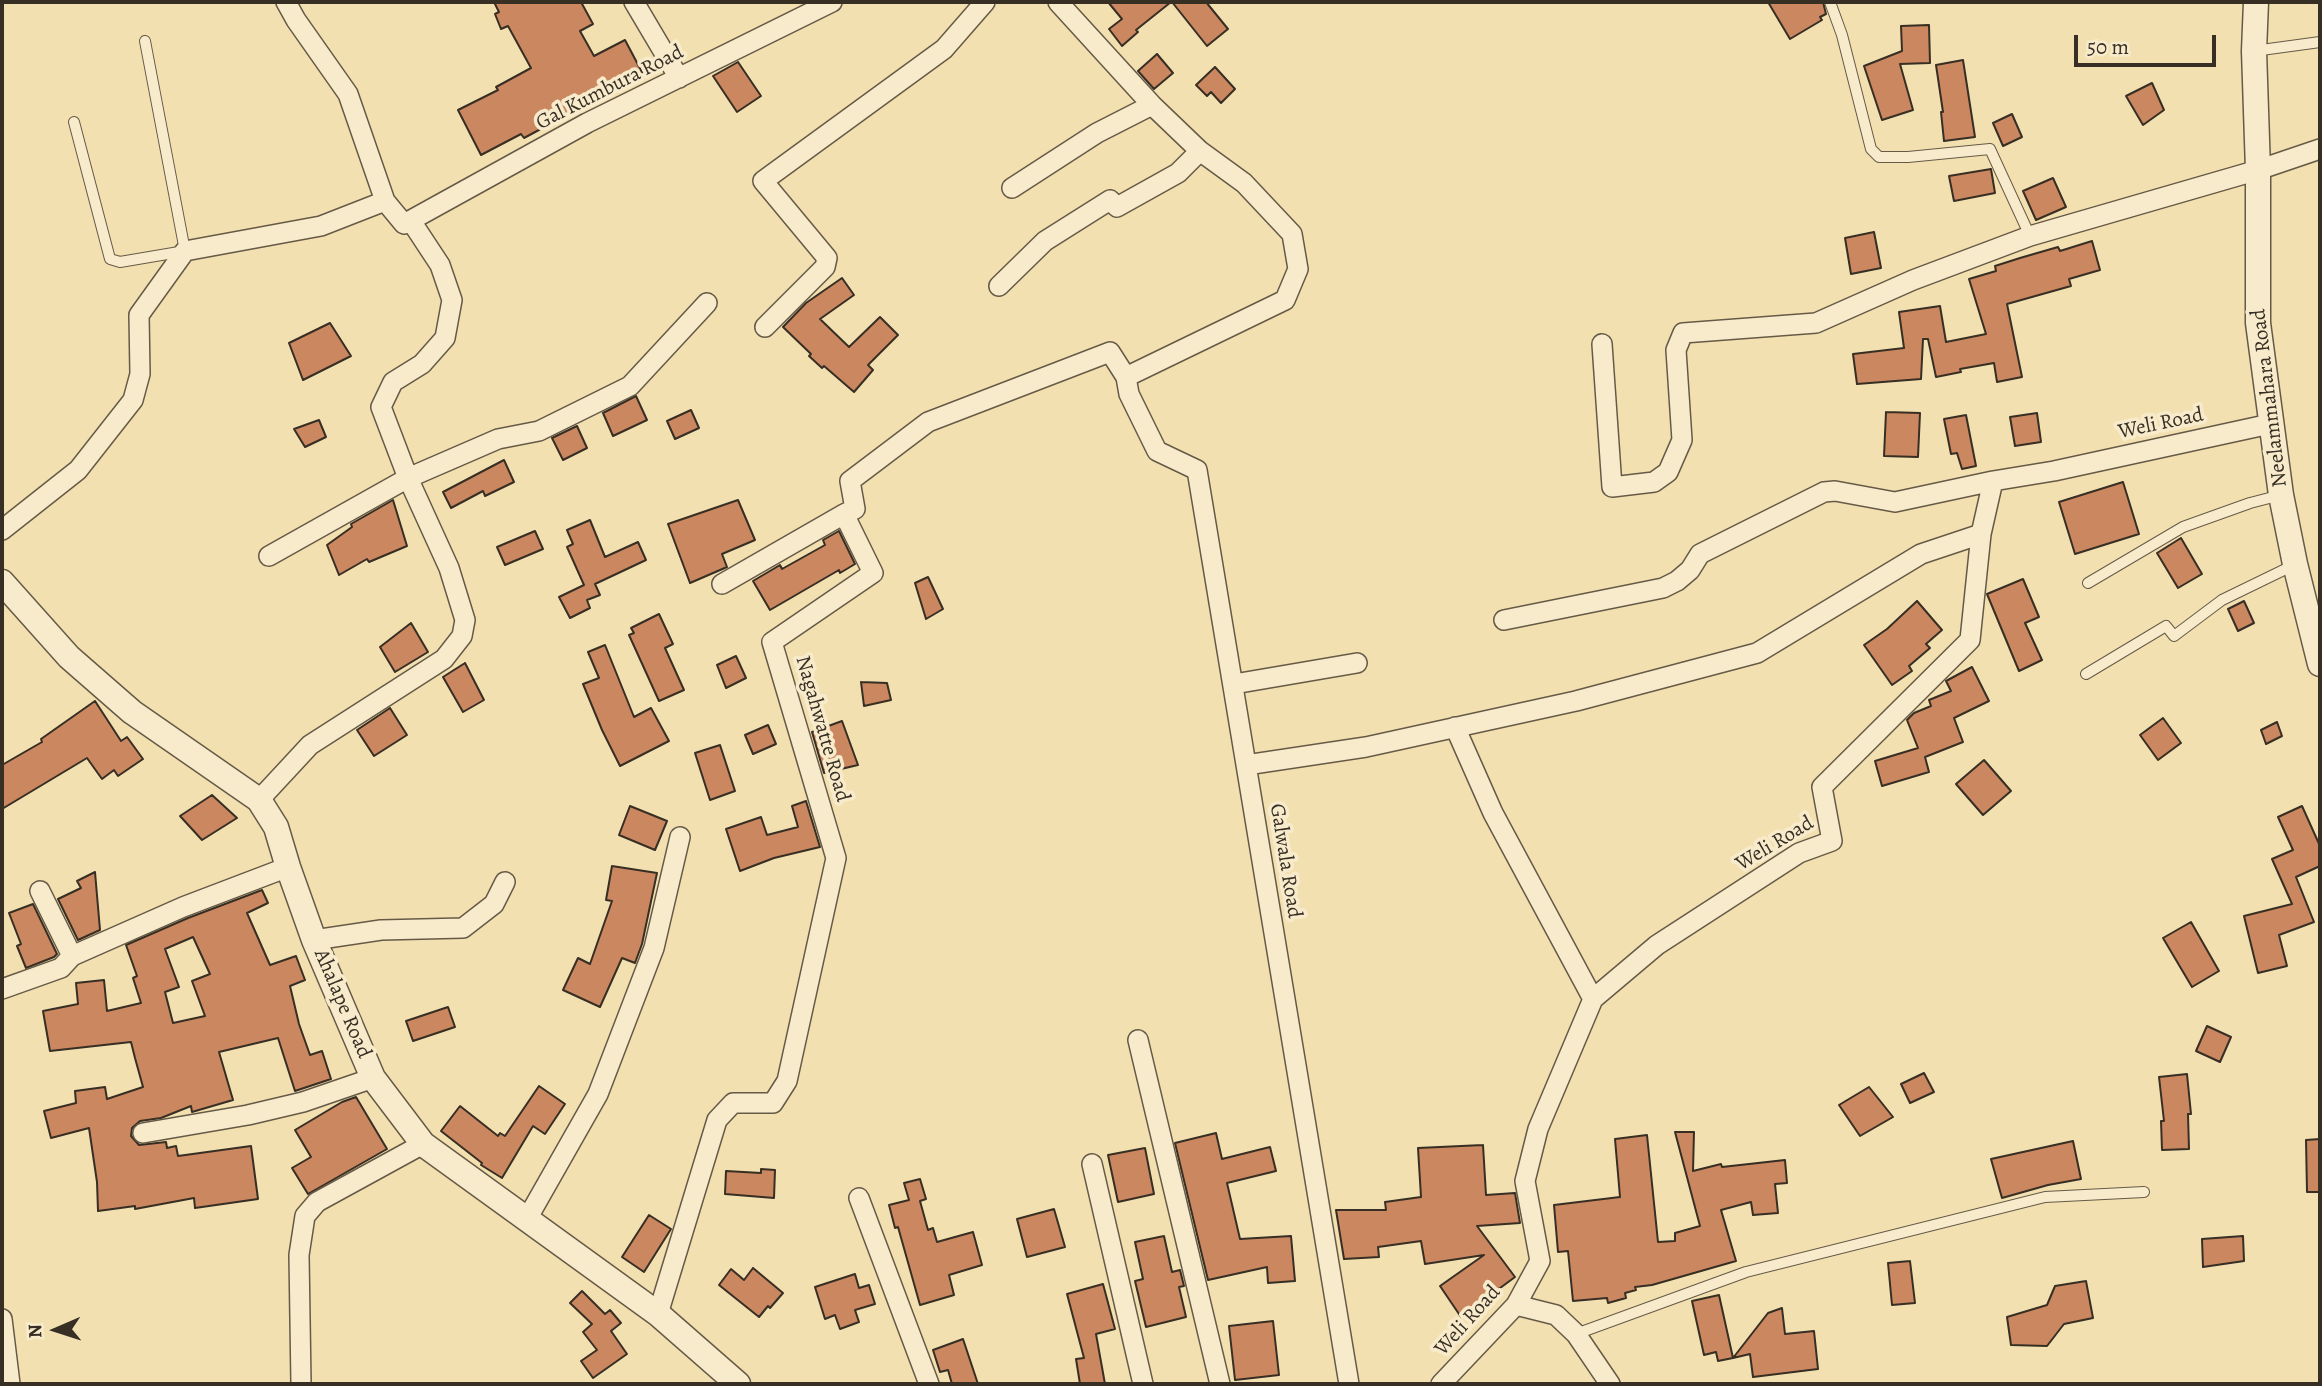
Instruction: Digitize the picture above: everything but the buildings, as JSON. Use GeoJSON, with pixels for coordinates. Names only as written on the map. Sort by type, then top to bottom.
{"type":"FeatureCollection","features":[{"type":"Feature","properties":{"kind":"street"},"geometry":{"type":"LineString","coordinates":[[259,800],[310,746],[444,659],[462,636],[465,620],[449,568],[408,478],[382,407],[393,382],[422,364],[445,338],[452,300],[440,265],[411,221],[404,224],[385,201],[348,94],[286,2]]}},
{"type":"Feature","properties":{"kind":"street"},"geometry":{"type":"LineString","coordinates":[[634,2],[679,78]]}},
{"type":"Feature","properties":{"kind":"street","name":"Gal Kumbura Road"},"geometry":{"type":"LineString","coordinates":[[411,221],[587,123],[832,2]]}},
{"type":"Feature","properties":{"kind":"street"},"geometry":{"type":"LineString","coordinates":[[765,327],[825,267],[827,258],[764,181],[944,49],[985,2]]}},
{"type":"Feature","properties":{"kind":"street"},"geometry":{"type":"LineString","coordinates":[[722,584],[855,509],[850,481],[928,422],[1110,352],[1126,377],[1285,300],[1298,269],[1292,234],[1244,183],[1200,151],[1152,104],[1058,2]]}},
{"type":"Feature","properties":{"kind":"street","name":"Neelammahara Road"},"geometry":{"type":"LineString","coordinates":[[2256,2],[2253,51],[2258,170],[2258,323],[2281,495],[2294,564],[2320,664]]}},
{"type":"Feature","properties":{"kind":"street"},"geometry":{"type":"LineString","coordinates":[[1012,188],[1097,133],[1152,104]]}},
{"type":"Feature","properties":{"kind":"street"},"geometry":{"type":"LineString","coordinates":[[1602,344],[1612,486],[1654,482],[1668,472],[1682,440],[1676,350],[1684,333],[1816,323],[1913,279],[2030,236],[2258,170],[2320,149]]}},
{"type":"Feature","properties":{"kind":"street"},"geometry":{"type":"LineString","coordinates":[[999,286],[1045,242],[1110,200],[1117,207],[1178,173],[1200,151]]}},
{"type":"Feature","properties":{"kind":"street"},"geometry":{"type":"LineString","coordinates":[[2,530],[78,470],[133,400],[140,374],[139,315],[185,251],[321,226],[385,201]]}},
{"type":"Feature","properties":{"kind":"street"},"geometry":{"type":"LineString","coordinates":[[269,556],[408,478],[498,439],[539,431],[630,386],[707,303]]}},
{"type":"Feature","properties":{"kind":"street","name":"Galwala Road"},"geometry":{"type":"LineString","coordinates":[[1126,377],[1129,394],[1157,452],[1197,470],[1349,1384]]}},
{"type":"Feature","properties":{"kind":"street","name":"Weli Road"},"geometry":{"type":"LineString","coordinates":[[1441,1384],[1516,1305],[1540,1262],[1525,1181],[1538,1129],[1594,999],[1657,945],[1799,853],[1832,841],[1822,787],[1970,640],[1981,534],[1993,481],[2054,471],[2270,424]]}},
{"type":"Feature","properties":{"kind":"street"},"geometry":{"type":"LineString","coordinates":[[1504,620],[1663,588],[1677,581],[1690,569],[1700,554],[1824,492],[1835,491],[1895,502],[1993,481]]}},
{"type":"Feature","properties":{"kind":"street","name":"Nagahwatte Road"},"geometry":{"type":"LineString","coordinates":[[658,1314],[717,1120],[733,1103],[773,1103],[787,1081],[836,858],[772,642],[873,573],[844,514]]}},
{"type":"Feature","properties":{"kind":"street"},"geometry":{"type":"LineString","coordinates":[[1246,765],[1366,747],[1576,701],[1757,653],[1921,554],[1981,534]]}},
{"type":"Feature","properties":{"kind":"street","name":"Ahalape Road"},"geometry":{"type":"LineString","coordinates":[[2,582],[69,657],[132,712],[259,800],[276,827],[314,940],[373,1078],[423,1144],[658,1314],[738,1384]]}},
{"type":"Feature","properties":{"kind":"street"},"geometry":{"type":"LineString","coordinates":[[1234,684],[1357,663]]}},
{"type":"Feature","properties":{"kind":"street"},"geometry":{"type":"LineString","coordinates":[[1455,727],[1493,813],[1594,999]]}},
{"type":"Feature","properties":{"kind":"street"},"geometry":{"type":"LineString","coordinates":[[527,1219],[598,1094],[654,948],[680,837]]}},
{"type":"Feature","properties":{"kind":"street"},"geometry":{"type":"LineString","coordinates":[[2,989],[61,968],[72,956],[183,907],[288,867]]}},
{"type":"Feature","properties":{"kind":"street"},"geometry":{"type":"LineString","coordinates":[[314,940],[381,930],[463,928],[494,904],[505,882]]}},
{"type":"Feature","properties":{"kind":"street"},"geometry":{"type":"LineString","coordinates":[[40,891],[72,956]]}},
{"type":"Feature","properties":{"kind":"street"},"geometry":{"type":"LineString","coordinates":[[1138,1040],[1220,1384]]}},
{"type":"Feature","properties":{"kind":"street"},"geometry":{"type":"LineString","coordinates":[[143,1133],[247,1115],[303,1102],[373,1078]]}},
{"type":"Feature","properties":{"kind":"street"},"geometry":{"type":"LineString","coordinates":[[301,1384],[299,1255],[305,1216],[317,1202],[423,1144]]}},
{"type":"Feature","properties":{"kind":"street"},"geometry":{"type":"LineString","coordinates":[[1091,1164],[1143,1384]]}},
{"type":"Feature","properties":{"kind":"street"},"geometry":{"type":"LineString","coordinates":[[859,1198],[929,1384]]}},
{"type":"Feature","properties":{"kind":"street"},"geometry":{"type":"LineString","coordinates":[[1516,1305],[1556,1315],[1576,1334],[1610,1384]]}},
{"type":"Feature","properties":{"kind":"street"},"geometry":{"type":"LineString","coordinates":[[2,1319],[10,1384]]}},
{"type":"Feature","properties":{"kind":"lane"},"geometry":{"type":"LineString","coordinates":[[1829,2],[1842,35],[1871,149],[1879,157],[1908,157],[1990,149],[2030,236]]}},
{"type":"Feature","properties":{"kind":"lane"},"geometry":{"type":"LineString","coordinates":[[74,122],[110,259],[120,262],[185,251],[145,41]]}},
{"type":"Feature","properties":{"kind":"lane"},"geometry":{"type":"LineString","coordinates":[[2253,51],[2320,42]]}},
{"type":"Feature","properties":{"kind":"lane"},"geometry":{"type":"LineString","coordinates":[[2088,583],[2183,527],[2281,495]]}},
{"type":"Feature","properties":{"kind":"lane"},"geometry":{"type":"LineString","coordinates":[[2086,674],[2166,626],[2174,636],[2222,600],[2294,564]]}},
{"type":"Feature","properties":{"kind":"lane"},"geometry":{"type":"LineString","coordinates":[[1576,1334],[1746,1272],[1980,1213],[2045,1197],[2144,1192]]}}]}
